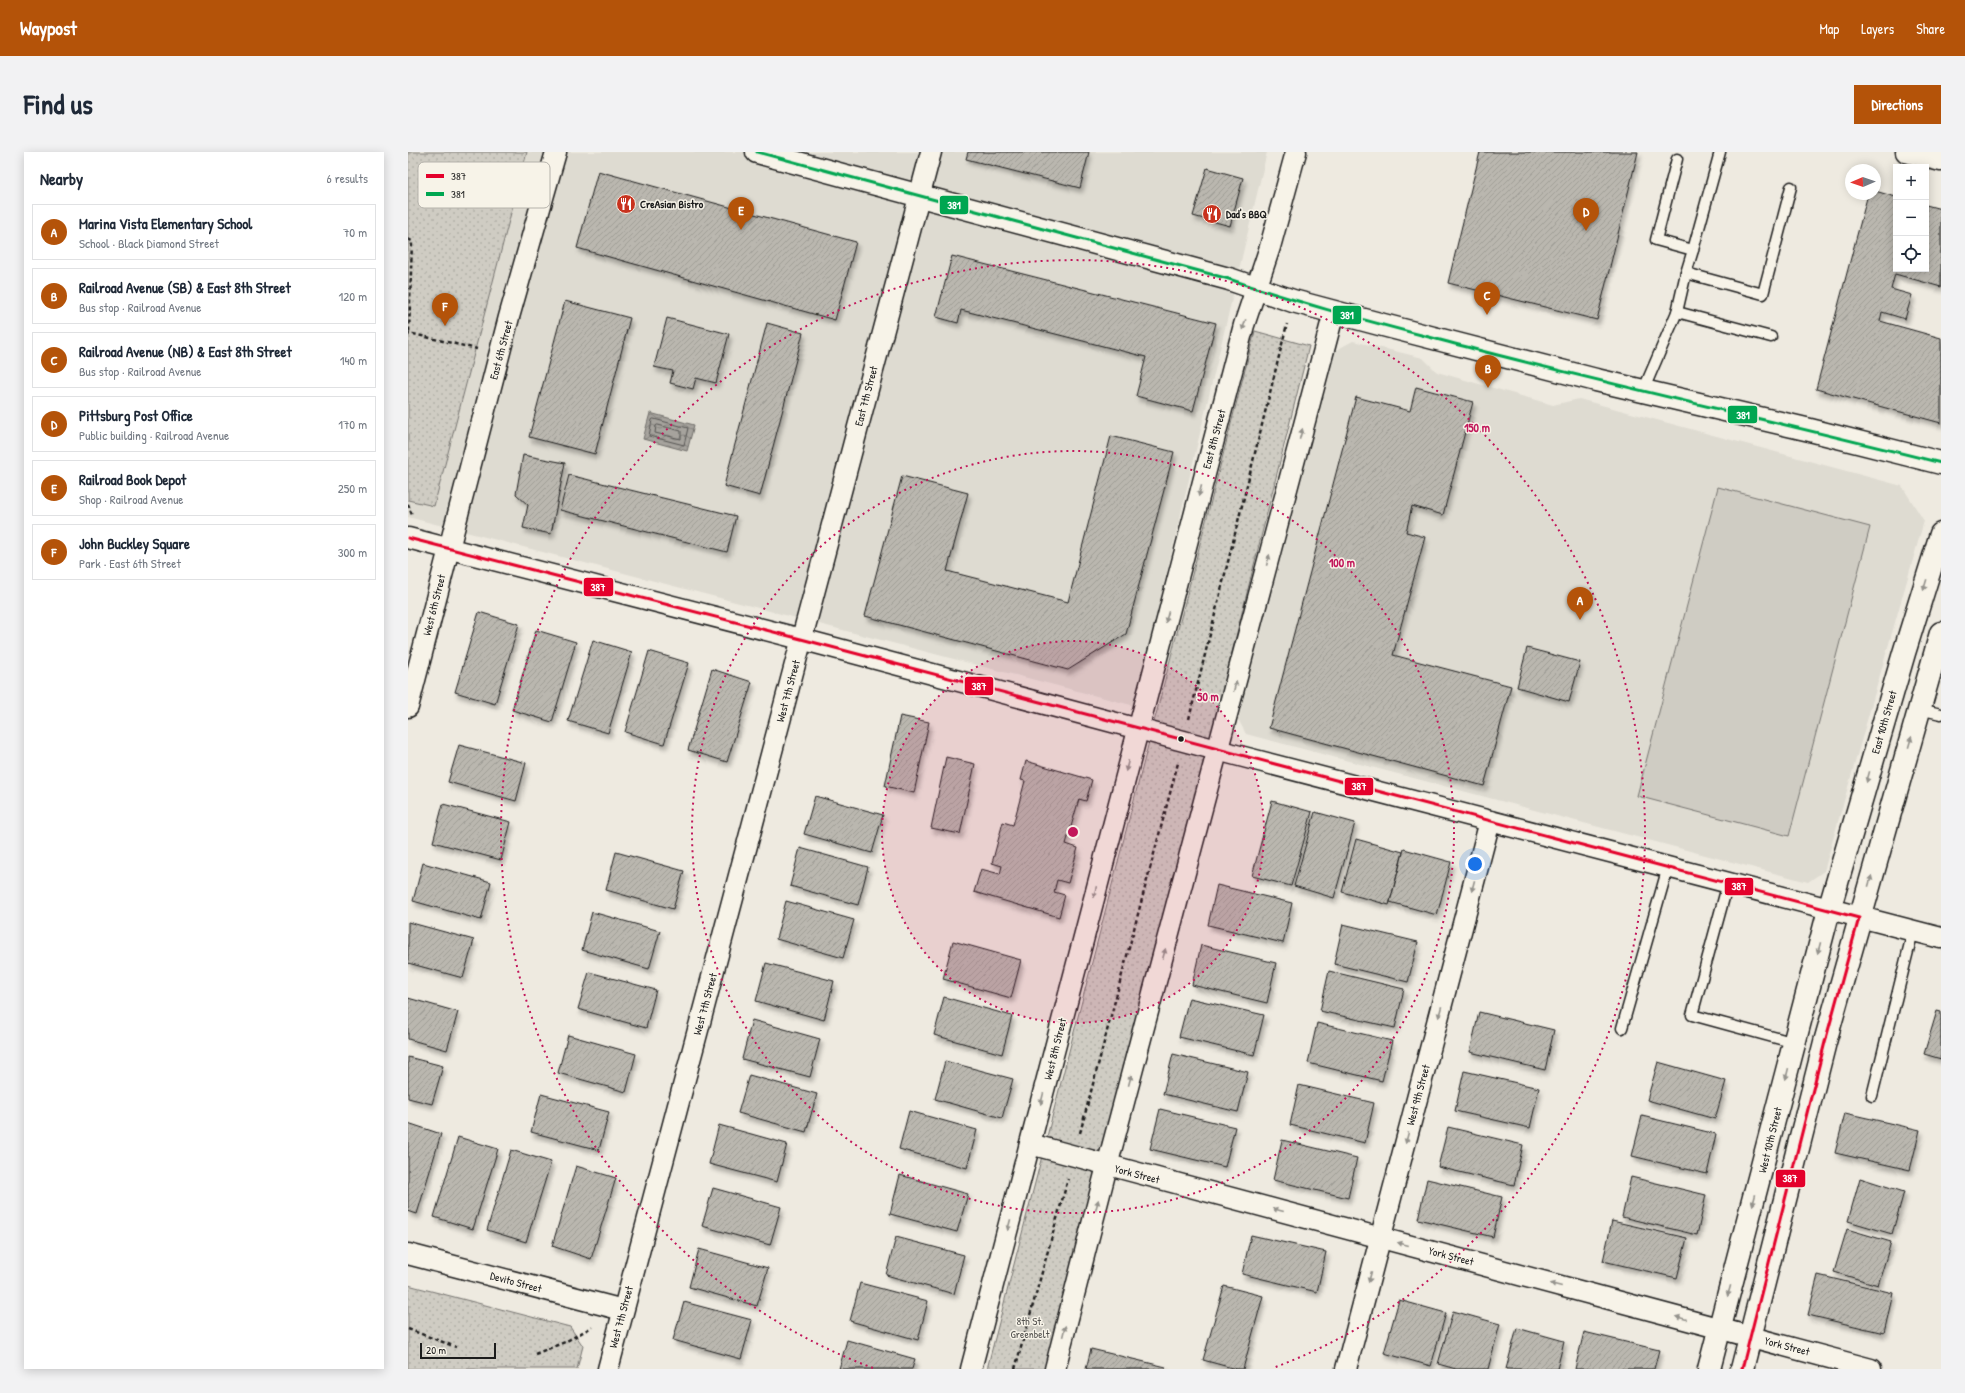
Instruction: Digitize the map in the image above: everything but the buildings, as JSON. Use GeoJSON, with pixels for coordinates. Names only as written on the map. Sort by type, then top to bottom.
{"type":"FeatureCollection","features":[{"type":"Feature","properties":{"kind":"main road"},"geometry":{"type":"LineString","coordinates":[[757,152],[1229,279],[1334,312],[1644,391],[1810,430],[1941,463]]}},
{"type":"Feature","properties":{"kind":"main road","name":"East 10th Street"},"geometry":{"type":"LineString","coordinates":[[1829,910],[1904,653],[1941,534]]}},
{"type":"Feature","properties":{"kind":"main road"},"geometry":{"type":"LineString","coordinates":[[1742,1369],[1821,1057],[1859,918],[1941,633]]}},
{"type":"Feature","properties":{"kind":"main road","name":"West 10th Street"},"geometry":{"type":"LineString","coordinates":[[1709,1369],[1829,910]]}},
{"type":"Feature","properties":{"kind":"street","name":"East 6th Street"},"geometry":{"type":"LineString","coordinates":[[550,174],[556,152]]}},
{"type":"Feature","properties":{"kind":"street","name":"East 7th Street"},"geometry":{"type":"LineString","coordinates":[[802,639],[931,152]]}},
{"type":"Feature","properties":{"kind":"street","name":"East 8th Street"},"geometry":{"type":"LineString","coordinates":[[1137,728],[1244,325],[1270,247],[1296,152]]}},
{"type":"Feature","properties":{"kind":"street"},"geometry":{"type":"LineString","coordinates":[[1906,152],[1941,162]]}},
{"type":"Feature","properties":{"kind":"street","name":"East 6th Street"},"geometry":{"type":"LineString","coordinates":[[449,549],[541,208]]}},
{"type":"Feature","properties":{"kind":"street"},"geometry":{"type":"LineString","coordinates":[[1055,1369],[1107,1166],[1334,312]]}},
{"type":"Feature","properties":{"kind":"street"},"geometry":{"type":"LineString","coordinates":[[408,538],[802,639],[1183,741],[1668,867],[1728,884],[1941,938]]}},
{"type":"Feature","properties":{"kind":"street","name":"West 6th Street"},"geometry":{"type":"LineString","coordinates":[[408,707],[449,549]]}},
{"type":"Feature","properties":{"kind":"street","name":"West 7th Street"},"geometry":{"type":"LineString","coordinates":[[608,1369],[802,639]]}},
{"type":"Feature","properties":{"kind":"street","name":"West 8th Street"},"geometry":{"type":"LineString","coordinates":[[971,1369],[1137,728]]}},
{"type":"Feature","properties":{"kind":"street","name":"West 9th Street"},"geometry":{"type":"LineString","coordinates":[[1346,1369],[1490,821]]}},
{"type":"Feature","properties":{"kind":"street","name":"York Street"},"geometry":{"type":"LineString","coordinates":[[1030,1144],[1107,1166],[1380,1237],[1871,1369]]}},
{"type":"Feature","properties":{"kind":"street","name":"Devito Street"},"geometry":{"type":"LineString","coordinates":[[408,1254],[623,1310]]}},
{"type":"Feature","properties":{"kind":"lane"},"geometry":{"type":"LineString","coordinates":[[1644,391],[1677,312],[1686,273],[1720,152]]}},
{"type":"Feature","properties":{"kind":"lane"},"geometry":{"type":"LineString","coordinates":[[1677,159],[1656,240],[1693,250]]}},
{"type":"Feature","properties":{"kind":"lane"},"geometry":{"type":"LineString","coordinates":[[1686,273],[1762,294],[1791,187]]}},
{"type":"Feature","properties":{"kind":"lane"},"geometry":{"type":"LineString","coordinates":[[1677,312],[1771,338]]}},
{"type":"Feature","properties":{"kind":"lane"},"geometry":{"type":"LineString","coordinates":[[1919,709],[1941,714]]}},
{"type":"Feature","properties":{"kind":"lane"},"geometry":{"type":"LineString","coordinates":[[1622,1028],[1668,867]]}},
{"type":"Feature","properties":{"kind":"lane"},"geometry":{"type":"LineString","coordinates":[[1728,884],[1692,1015],[1795,1043]]}},
{"type":"Feature","properties":{"kind":"lane"},"geometry":{"type":"LineString","coordinates":[[1872,1096],[1913,931]]}},
{"type":"Feature","properties":{"kind":"path"},"geometry":{"type":"LineString","coordinates":[[408,239],[412,240],[409,335],[500,355]]}},
{"type":"Feature","properties":{"kind":"path"},"geometry":{"type":"LineString","coordinates":[[1015,1369],[1074,1157],[1183,741],[1293,300]]}},
{"type":"Feature","properties":{"kind":"path"},"geometry":{"type":"LineString","coordinates":[[535,1354],[566,1342],[623,1310]]}},
{"type":"Feature","properties":{"kind":"path"},"geometry":{"type":"LineString","coordinates":[[408,1329],[456,1347]]}},
{"type":"Feature","properties":{"kind":"shaded area"},"geometry":{"type":"Polygon","coordinates":[[[408,152],[1267,152],[1135,706],[408,517],[408,152]]]}},
{"type":"Feature","properties":{"kind":"shaded area"},"geometry":{"type":"Polygon","coordinates":[[[1353,341],[1423,358],[1437,372],[1553,405],[1579,399],[1902,486],[1924,521],[1824,871],[1808,882],[1246,734],[1238,719],[1336,350],[1353,341]]]}},
{"type":"Feature","properties":{"kind":"green space"},"geometry":{"type":"Polygon","coordinates":[[[408,152],[527,152],[524,162],[418,162],[418,208],[512,208],[434,506],[408,500],[408,152]]]}},
{"type":"Feature","properties":{"kind":"green space","name":"8th St. Greenbelt"},"geometry":{"type":"Polygon","coordinates":[[[1255,331],[1309,346],[1052,1369],[987,1369],[1255,331]]]}},
{"type":"Feature","properties":{"kind":"green space"},"geometry":{"type":"Polygon","coordinates":[[[1718,487],[1870,527],[1789,836],[1637,796],[1718,487]]]}},
{"type":"Feature","properties":{"kind":"green space"},"geometry":{"type":"Polygon","coordinates":[[[408,1285],[570,1327],[583,1346],[577,1369],[408,1369],[408,1285]]]}},
{"type":"Feature","properties":{"kind":"water"},"geometry":{"type":"Polygon","coordinates":[[[650,413],[694,425],[687,451],[643,439],[650,413]]]}},
{"type":"Feature","properties":{"kind":"transit line","name":"381"},"geometry":{"type":"LineString","coordinates":[[757,152],[1229,279],[1320,308],[1382,325],[1591,378],[1941,463]]}},
{"type":"Feature","properties":{"kind":"transit line","name":"387"},"geometry":{"type":"LineString","coordinates":[[408,538],[801,639],[1859,918],[1825,1042],[1742,1369]]}},
{"type":"Feature","properties":{"kind":"place","name":"CreAsian Bistro"},"geometry":{"type":"Point","coordinates":[626,204]}},
{"type":"Feature","properties":{"kind":"place","name":"Dad's BBQ"},"geometry":{"type":"Point","coordinates":[1212,214]}},
{"type":"Feature","properties":{"kind":"place","name":"Railroad Book Depot"},"geometry":{"type":"Point","coordinates":[741,230]}},
{"type":"Feature","properties":{"kind":"place","name":"Pittsburg Post Office"},"geometry":{"type":"Point","coordinates":[1586,231]}},
{"type":"Feature","properties":{"kind":"place","name":"Railroad Avenue (NB) & East 8th Street"},"geometry":{"type":"Point","coordinates":[1487,315]}},
{"type":"Feature","properties":{"kind":"place","name":"John Buckley Square"},"geometry":{"type":"Point","coordinates":[445,326]}},
{"type":"Feature","properties":{"kind":"place","name":"Railroad Avenue (SB) & East 8th Street"},"geometry":{"type":"Point","coordinates":[1488,388]}},
{"type":"Feature","properties":{"kind":"place","name":"Marina Vista Elementary School"},"geometry":{"type":"Point","coordinates":[1580,620]}}]}
